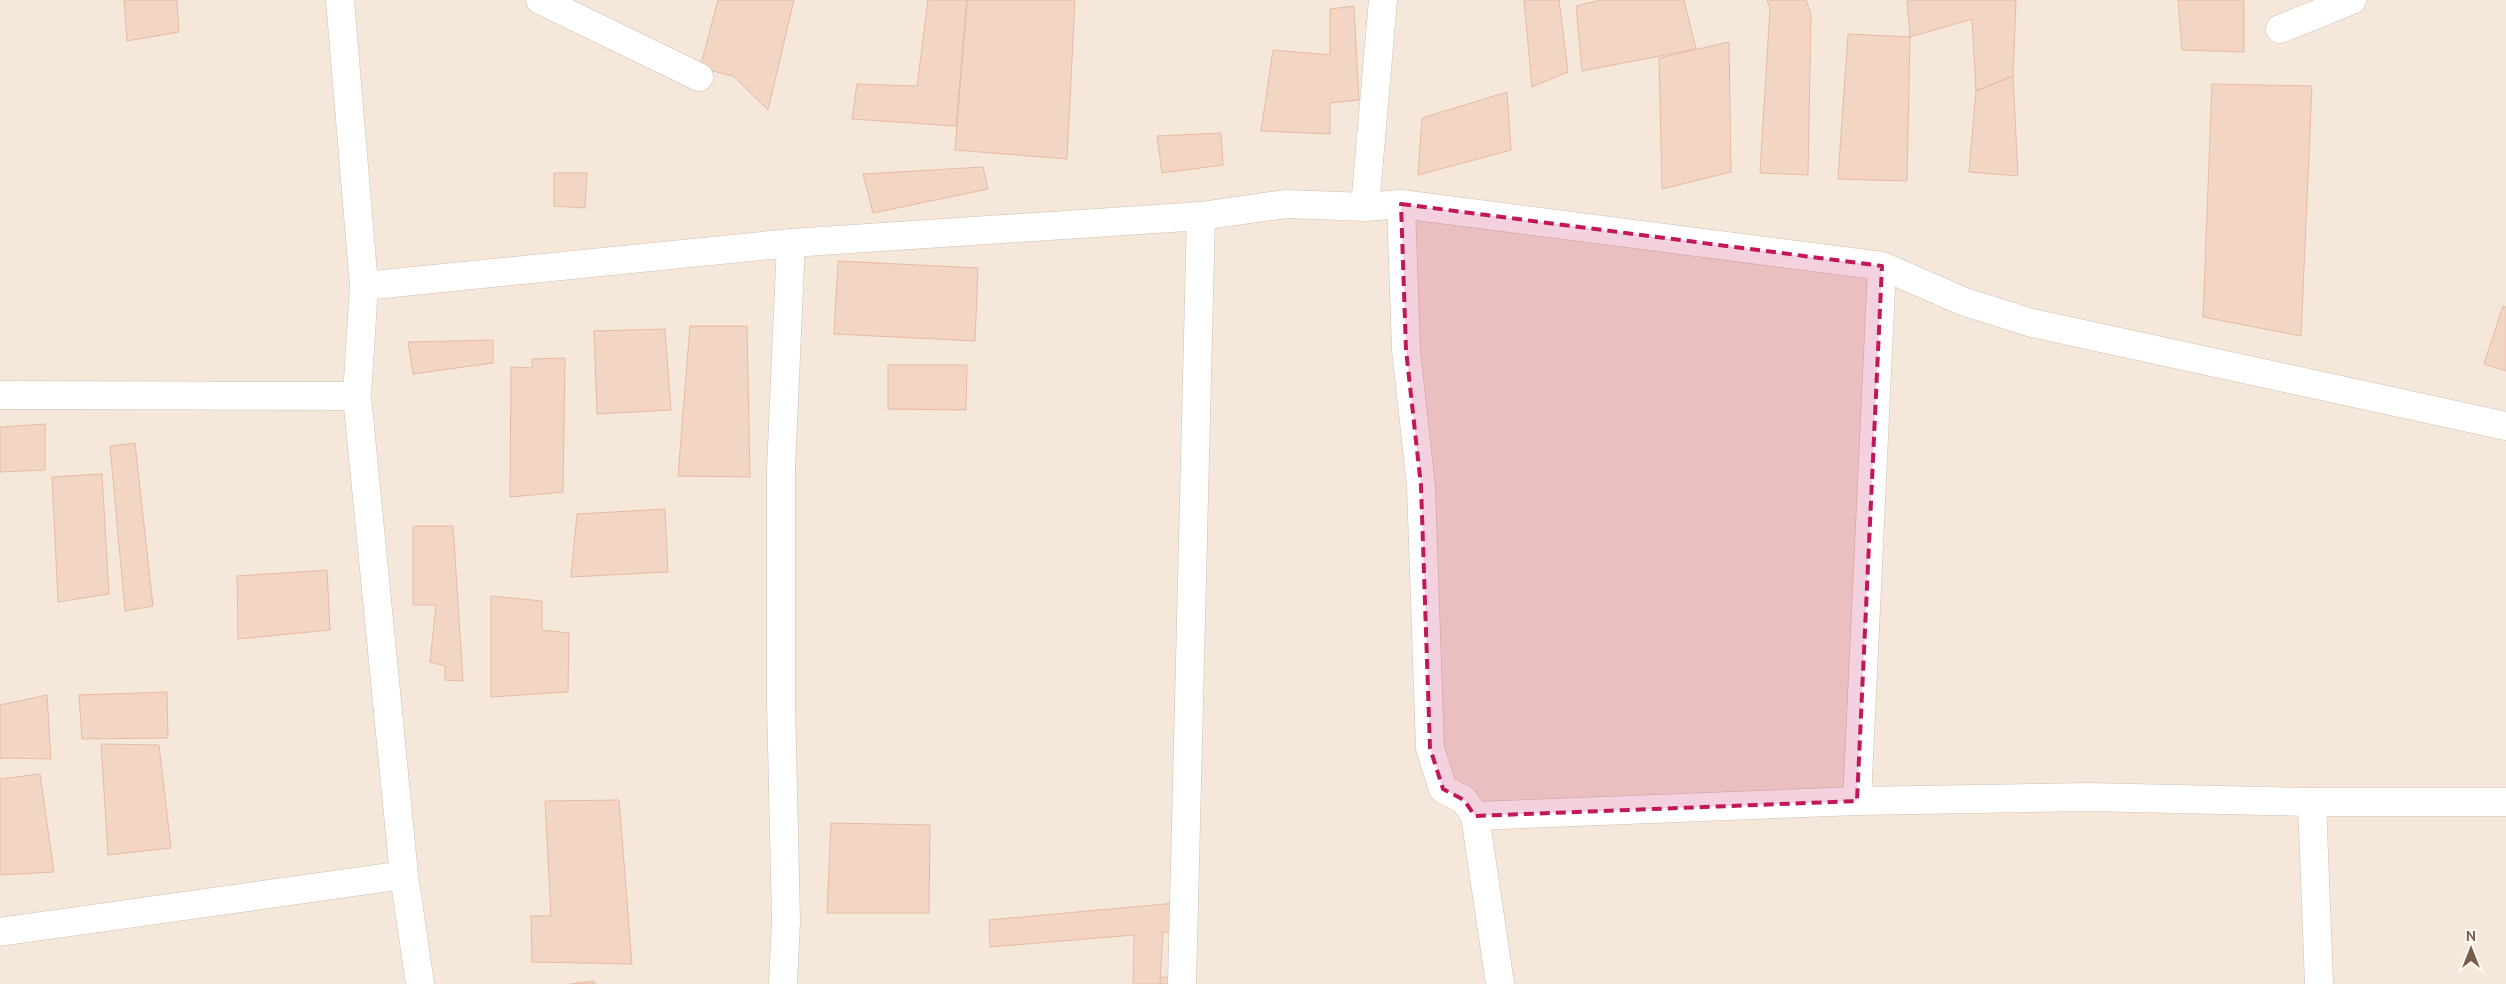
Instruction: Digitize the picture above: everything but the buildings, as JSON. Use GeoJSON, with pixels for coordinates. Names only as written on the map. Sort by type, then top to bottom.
{"type":"FeatureCollection","features":[{"type":"Feature","properties":{"kind":"street"},"geometry":{"type":"LineString","coordinates":[[340,0],[364,286],[357,396],[404,875],[420,984]]}},
{"type":"Feature","properties":{"kind":"street"},"geometry":{"type":"LineString","coordinates":[[540,0],[700,77]]}},
{"type":"Feature","properties":{"kind":"street"},"geometry":{"type":"LineString","coordinates":[[1365,207],[1383,0]]}},
{"type":"Feature","properties":{"kind":"street"},"geometry":{"type":"LineString","coordinates":[[2280,29],[2352,0]]}},
{"type":"Feature","properties":{"kind":"street"},"geometry":{"type":"LineString","coordinates":[[364,286],[791,243],[1201,216],[1286,204],[1365,207],[1400,204],[1882,266],[1965,302],[2032,323],[2506,426]]}},
{"type":"Feature","properties":{"kind":"street"},"geometry":{"type":"LineString","coordinates":[[1400,204],[1406,350],[1421,486],[1430,748],[1443,790],[1464,800],[1475,816],[1500,984]]}},
{"type":"Feature","properties":{"kind":"street"},"geometry":{"type":"LineString","coordinates":[[1182,984],[1201,216]]}},
{"type":"Feature","properties":{"kind":"street"},"geometry":{"type":"LineString","coordinates":[[783,984],[786,921],[781,702],[781,469],[791,243]]}},
{"type":"Feature","properties":{"kind":"street"},"geometry":{"type":"LineString","coordinates":[[1857,801],[1882,266]]}},
{"type":"Feature","properties":{"kind":"street"},"geometry":{"type":"LineString","coordinates":[[0,395],[357,396]]}},
{"type":"Feature","properties":{"kind":"street"},"geometry":{"type":"LineString","coordinates":[[1475,816],[1857,801],[2088,797],[2312,802],[2506,802]]}},
{"type":"Feature","properties":{"kind":"street"},"geometry":{"type":"LineString","coordinates":[[2312,802],[2319,984]]}},
{"type":"Feature","properties":{"kind":"street"},"geometry":{"type":"LineString","coordinates":[[0,932],[404,875]]}},
{"type":"Feature","properties":{"kind":"highlighted area"},"geometry":{"type":"Polygon","coordinates":[[[1401,204],[1882,266],[1857,801],[1475,816],[1464,800],[1443,789],[1430,748],[1421,486],[1406,350],[1401,204]]]}},
{"type":"Feature","properties":{"kind":"shaded area"},"geometry":{"type":"Polygon","coordinates":[[[0,0],[2506,0],[2506,984],[0,984],[0,0]]]}}]}
